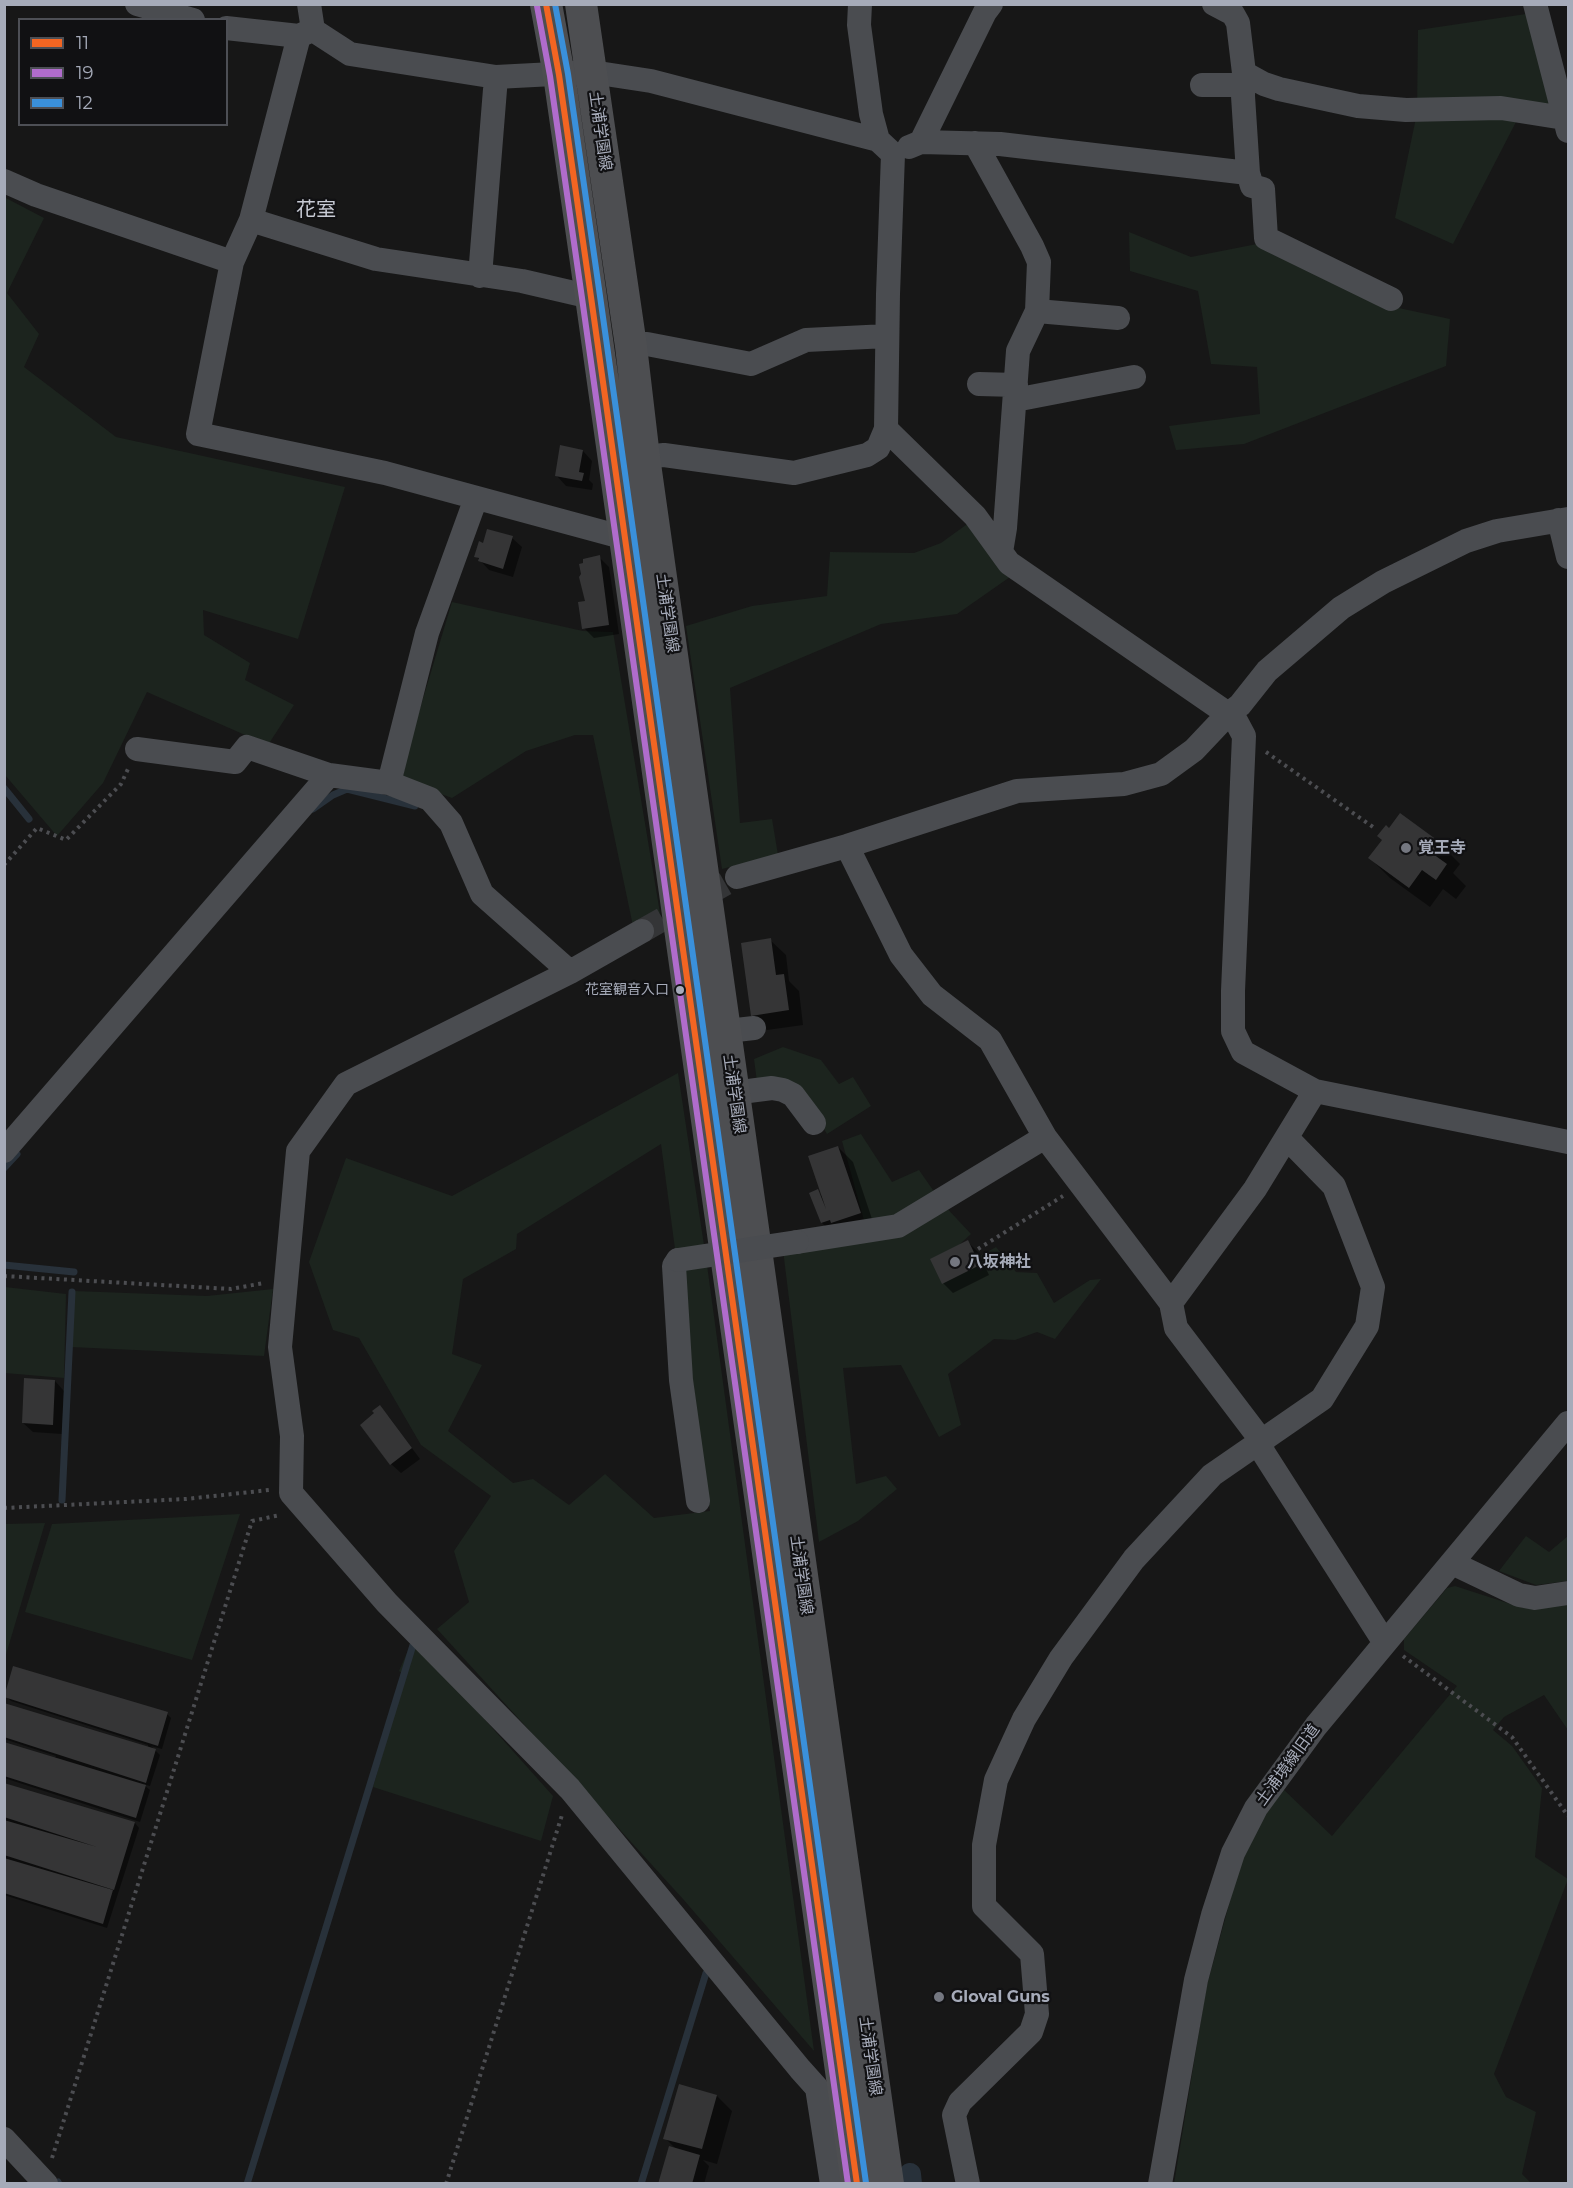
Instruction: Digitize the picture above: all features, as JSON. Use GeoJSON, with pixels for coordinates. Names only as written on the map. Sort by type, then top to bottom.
{"type":"FeatureCollection","features":[{"type":"Feature","properties":{"kind":"main road","name":"土浦学園線"},"geometry":{"type":"LineString","coordinates":[[546,4],[559,75],[625,538],[725,1032],[857,2184]]}},
{"type":"Feature","properties":{"kind":"main road","name":"土浦学園線"},"geometry":{"type":"LineString","coordinates":[[581,4],[631,346],[644,457],[733,1093],[845,2089],[888,2184]]}},
{"type":"Feature","properties":{"kind":"street"},"geometry":{"type":"LineString","coordinates":[[137,4],[186,18]]}},
{"type":"Feature","properties":{"kind":"street"},"geometry":{"type":"LineString","coordinates":[[309,4],[306,33],[251,220],[232,262],[198,434],[385,473],[625,538]]}},
{"type":"Feature","properties":{"kind":"street"},"geometry":{"type":"LineString","coordinates":[[644,457],[664,454],[794,473],[867,455],[878,448],[886,429],[885,147],[871,114],[859,25],[860,4]]}},
{"type":"Feature","properties":{"kind":"street"},"geometry":{"type":"LineString","coordinates":[[921,142],[991,4]]}},
{"type":"Feature","properties":{"kind":"street"},"geometry":{"type":"LineString","coordinates":[[1534,4],[1566,126]]}},
{"type":"Feature","properties":{"kind":"street"},"geometry":{"type":"LineString","coordinates":[[1230,8],[1238,23],[1244,79],[1248,173],[1252,186],[1263,189],[1266,238],[1391,299]]}},
{"type":"Feature","properties":{"kind":"street"},"geometry":{"type":"LineString","coordinates":[[228,28],[306,33],[350,54],[496,77],[592,72],[651,81],[885,147],[921,142],[1000,144],[1248,173]]}},
{"type":"Feature","properties":{"kind":"street"},"geometry":{"type":"LineString","coordinates":[[480,276],[496,77]]}},
{"type":"Feature","properties":{"kind":"street"},"geometry":{"type":"LineString","coordinates":[[1202,84],[1244,79],[1279,90],[1358,106],[1406,110],[1501,108],[1545,117],[1566,126]]}},
{"type":"Feature","properties":{"kind":"street"},"geometry":{"type":"LineString","coordinates":[[975,143],[1039,262],[1037,311],[1018,351],[1005,528],[1001,552]]}},
{"type":"Feature","properties":{"kind":"street"},"geometry":{"type":"LineString","coordinates":[[4,181],[36,195],[232,262]]}},
{"type":"Feature","properties":{"kind":"street"},"geometry":{"type":"LineString","coordinates":[[251,220],[376,259],[522,281],[591,297]]}},
{"type":"Feature","properties":{"kind":"street"},"geometry":{"type":"LineString","coordinates":[[1037,311],[1118,318]]}},
{"type":"Feature","properties":{"kind":"street"},"geometry":{"type":"LineString","coordinates":[[631,346],[647,344],[751,364],[806,340],[887,336]]}},
{"type":"Feature","properties":{"kind":"street"},"geometry":{"type":"LineString","coordinates":[[979,384],[1015,392],[1134,377]]}},
{"type":"Feature","properties":{"kind":"street"},"geometry":{"type":"LineString","coordinates":[[886,429],[975,516],[1009,563],[1236,721],[1244,736],[1233,1031],[1243,1052],[1315,1091],[1569,1142]]}},
{"type":"Feature","properties":{"kind":"street"},"geometry":{"type":"LineString","coordinates":[[389,783],[427,633],[476,498]]}},
{"type":"Feature","properties":{"kind":"street"},"geometry":{"type":"LineString","coordinates":[[737,877],[847,846],[1017,790],[1124,784],[1161,774],[1194,750],[1228,714],[1240,705],[1267,671],[1289,651],[1341,608],[1383,582],[1466,541],[1497,531],[1564,519],[1569,557]]}},
{"type":"Feature","properties":{"kind":"street"},"geometry":{"type":"LineString","coordinates":[[137,749],[235,762],[247,747],[328,775],[389,783],[430,799],[451,823],[482,894],[570,972]]}},
{"type":"Feature","properties":{"kind":"street"},"geometry":{"type":"LineString","coordinates":[[4,1151],[328,775]]}},
{"type":"Feature","properties":{"kind":"street"},"geometry":{"type":"LineString","coordinates":[[847,846],[901,955],[932,995],[990,1040],[1046,1137],[1171,1303],[1176,1328],[1261,1440],[1263,1452],[1385,1643]]}},
{"type":"Feature","properties":{"kind":"street"},"geometry":{"type":"LineString","coordinates":[[642,931],[570,972],[346,1084],[298,1151],[280,1347],[292,1436],[291,1490],[387,1603],[570,1789],[800,2069],[845,2089],[832,2184]]}},
{"type":"Feature","properties":{"kind":"street"},"geometry":{"type":"LineString","coordinates":[[733,1093],[783,1090],[793,1095],[814,1123]]}},
{"type":"Feature","properties":{"kind":"street"},"geometry":{"type":"LineString","coordinates":[[1171,1303],[1255,1189],[1315,1091]]}},
{"type":"Feature","properties":{"kind":"street"},"geometry":{"type":"LineString","coordinates":[[698,1501],[681,1380],[674,1266],[678,1260],[898,1226],[1046,1137]]}},
{"type":"Feature","properties":{"kind":"street"},"geometry":{"type":"LineString","coordinates":[[968,2184],[954,2115],[960,2103],[1031,2032],[1037,2014],[1032,1954],[984,1906],[984,1845],[996,1779],[1024,1719],[1061,1658],[1134,1559],[1212,1475],[1322,1400],[1367,1326],[1373,1287],[1334,1186],[1287,1138]]}},
{"type":"Feature","properties":{"kind":"street","name":"土浦境線旧道"},"geometry":{"type":"LineString","coordinates":[[1160,2184],[1196,1980],[1213,1915],[1233,1853],[1256,1808],[1316,1726],[1569,1423]]}},
{"type":"Feature","properties":{"kind":"street"},"geometry":{"type":"LineString","coordinates":[[1452,1563],[1519,1595],[1535,1598],[1569,1593]]}},
{"type":"Feature","properties":{"kind":"street"},"geometry":{"type":"LineString","coordinates":[[4,2139],[45,2183]]}},
{"type":"Feature","properties":{"kind":"path"},"geometry":{"type":"LineString","coordinates":[[1244,736],[1373,827]]}},
{"type":"Feature","properties":{"kind":"path"},"geometry":{"type":"LineString","coordinates":[[4,865],[37,828],[66,840],[121,784],[137,749]]}},
{"type":"Feature","properties":{"kind":"path"},"geometry":{"type":"LineString","coordinates":[[978,1250],[1082,1185]]}},
{"type":"Feature","properties":{"kind":"path"},"geometry":{"type":"LineString","coordinates":[[4,1276],[231,1289],[288,1279]]}},
{"type":"Feature","properties":{"kind":"path"},"geometry":{"type":"LineString","coordinates":[[4,1508],[186,1499],[291,1490],[284,1514],[252,1521],[45,2183]]}},
{"type":"Feature","properties":{"kind":"path"},"geometry":{"type":"LineString","coordinates":[[1385,1643],[1512,1737],[1569,1816]]}},
{"type":"Feature","properties":{"kind":"path"},"geometry":{"type":"LineString","coordinates":[[446,2184],[570,1789]]}},
{"type":"Feature","properties":{"kind":"shaded area"},"geometry":{"type":"Polygon","coordinates":[[[1526,14],[1550,104],[1517,120],[1453,244],[1395,218],[1417,113],[1418,30],[1526,14]]]}},
{"type":"Feature","properties":{"kind":"shaded area"},"geometry":{"type":"Polygon","coordinates":[[[4,197],[44,218],[7,293],[39,334],[24,367],[116,437],[345,487],[298,639],[203,610],[204,635],[250,663],[245,680],[294,705],[268,745],[147,692],[103,783],[57,836],[5,775],[4,197]]]}},
{"type":"Feature","properties":{"kind":"shaded area"},"geometry":{"type":"Polygon","coordinates":[[[1129,232],[1191,257],[1257,244],[1394,307],[1450,319],[1446,366],[1244,444],[1176,450],[1169,426],[1260,414],[1257,367],[1211,364],[1198,291],[1130,271],[1129,232]]]}},
{"type":"Feature","properties":{"kind":"shaded area"},"geometry":{"type":"Polygon","coordinates":[[[970,522],[1010,577],[957,614],[881,624],[730,688],[740,823],[772,819],[778,855],[722,869],[686,626],[752,606],[827,596],[830,552],[914,553],[941,543],[970,522]]]}},
{"type":"Feature","properties":{"kind":"shaded area"},"geometry":{"type":"Polygon","coordinates":[[[452,602],[583,631],[613,632],[660,913],[633,926],[593,735],[575,735],[526,751],[452,798],[402,780],[410,742],[452,602]]]}},
{"type":"Feature","properties":{"kind":"shaded area"},"geometry":{"type":"Polygon","coordinates":[[[783,1047],[821,1060],[839,1084],[853,1077],[871,1106],[827,1134],[807,1101],[757,1082],[754,1059],[783,1047]]]}},
{"type":"Feature","properties":{"kind":"shaded area"},"geometry":{"type":"Polygon","coordinates":[[[678,1073],[707,1265],[814,2051],[683,1899],[437,1629],[469,1602],[454,1551],[491,1496],[421,1445],[359,1338],[333,1330],[309,1262],[346,1158],[452,1196],[678,1073]],[[661,1144],[517,1234],[516,1249],[463,1279],[452,1354],[482,1365],[448,1431],[513,1483],[533,1479],[569,1505],[605,1474],[654,1518],[710,1511],[661,1144]]]}},
{"type":"Feature","properties":{"kind":"shaded area"},"geometry":{"type":"Polygon","coordinates":[[[861,1134],[892,1182],[919,1170],[942,1203],[971,1234],[937,1265],[943,1277],[996,1247],[1016,1272],[1037,1273],[1054,1303],[1090,1280],[1101,1279],[1055,1339],[1037,1332],[1015,1340],[994,1339],[948,1374],[961,1425],[939,1437],[901,1365],[843,1368],[856,1484],[886,1476],[897,1489],[858,1521],[819,1542],[783,1250],[868,1235],[842,1141],[861,1134]]]}},
{"type":"Feature","properties":{"kind":"shaded area"},"geometry":{"type":"Polygon","coordinates":[[[5,1287],[66,1294],[64,1378],[5,1373],[5,1287]]]}},
{"type":"Feature","properties":{"kind":"shaded area"},"geometry":{"type":"Polygon","coordinates":[[[273,1289],[264,1356],[71,1347],[74,1291],[207,1296],[273,1289]]]}},
{"type":"Feature","properties":{"kind":"shaded area"},"geometry":{"type":"Polygon","coordinates":[[[240,1514],[192,1660],[25,1612],[52,1524],[240,1514]]]}},
{"type":"Feature","properties":{"kind":"shaded area"},"geometry":{"type":"Polygon","coordinates":[[[45,1523],[5,1658],[5,1524],[45,1523]]]}},
{"type":"Feature","properties":{"kind":"shaded area"},"geometry":{"type":"Polygon","coordinates":[[[1526,1536],[1549,1552],[1568,1536],[1568,1581],[1536,1585],[1499,1571],[1526,1536]]]}},
{"type":"Feature","properties":{"kind":"shaded area"},"geometry":{"type":"Polygon","coordinates":[[[1455,1586],[1523,1608],[1568,1603],[1568,1730],[1544,1695],[1504,1717],[1493,1730],[1512,1746],[1542,1788],[1535,1857],[1568,1879],[1494,2074],[1506,2097],[1536,2112],[1522,2174],[1531,2183],[1174,2184],[1206,1989],[1243,1853],[1282,1788],[1332,1836],[1457,1686],[1404,1650],[1404,1639],[1447,1588],[1455,1586]]]}},
{"type":"Feature","properties":{"kind":"shaded area"},"geometry":{"type":"Polygon","coordinates":[[[413,1639],[553,1796],[541,1841],[373,1787],[405,1676],[399,1671],[413,1639]]]}},
{"type":"Feature","properties":{"kind":"building"},"geometry":{"type":"Polygon","coordinates":[[[560,445],[583,450],[579,472],[584,473],[582,481],[555,476],[560,445]]]}},
{"type":"Feature","properties":{"kind":"building"},"geometry":{"type":"Polygon","coordinates":[[[487,529],[513,536],[503,569],[478,561],[479,558],[474,557],[479,541],[483,543],[487,529]]]}},
{"type":"Feature","properties":{"kind":"building"},"geometry":{"type":"Polygon","coordinates":[[[600,555],[609,625],[582,629],[578,602],[585,601],[579,577],[581,574],[579,564],[583,563],[583,559],[600,555]]]}},
{"type":"Feature","properties":{"kind":"building","name":"覚王寺"},"geometry":{"type":"Polygon","coordinates":[[[1400,813],[1441,843],[1433,854],[1447,864],[1436,880],[1422,870],[1409,888],[1368,858],[1382,840],[1377,836],[1386,825],[1389,828],[1400,813]]]}},
{"type":"Feature","properties":{"kind":"building"},"geometry":{"type":"Polygon","coordinates":[[[771,938],[776,975],[784,974],[789,1010],[751,1016],[741,943],[771,938]]]}},
{"type":"Feature","properties":{"kind":"building"},"geometry":{"type":"Polygon","coordinates":[[[838,1146],[861,1213],[831,1223],[830,1220],[821,1223],[809,1193],[818,1189],[826,1209],[808,1156],[838,1146]]]}},
{"type":"Feature","properties":{"kind":"building","name":"八坂神社"},"geometry":{"type":"Polygon","coordinates":[[[968,1240],[980,1265],[942,1284],[930,1259],[968,1240]]]}},
{"type":"Feature","properties":{"kind":"building"},"geometry":{"type":"Polygon","coordinates":[[[24,1378],[55,1380],[53,1425],[22,1423],[24,1378]]]}},
{"type":"Feature","properties":{"kind":"building"},"geometry":{"type":"Polygon","coordinates":[[[380,1405],[412,1448],[390,1465],[360,1425],[380,1405]]]}},
{"type":"Feature","properties":{"kind":"building"},"geometry":{"type":"Polygon","coordinates":[[[13,1666],[168,1712],[158,1746],[4,1697],[13,1666]]]}},
{"type":"Feature","properties":{"kind":"building"},"geometry":{"type":"Polygon","coordinates":[[[4,1703],[156,1749],[146,1783],[4,1737],[4,1703]]]}},
{"type":"Feature","properties":{"kind":"building"},"geometry":{"type":"Polygon","coordinates":[[[4,1742],[146,1785],[136,1818],[4,1776],[4,1742]]]}},
{"type":"Feature","properties":{"kind":"building"},"geometry":{"type":"Polygon","coordinates":[[[4,1783],[135,1822],[114,1890],[4,1855],[4,1820],[97,1847],[4,1817],[4,1783]]]}},
{"type":"Feature","properties":{"kind":"building"},"geometry":{"type":"Polygon","coordinates":[[[4,1858],[113,1890],[103,1924],[4,1893],[4,1858]]]}},
{"type":"Feature","properties":{"kind":"building"},"geometry":{"type":"Polygon","coordinates":[[[679,2084],[717,2095],[702,2149],[663,2139],[679,2084]]]}},
{"type":"Feature","properties":{"kind":"building"},"geometry":{"type":"Polygon","coordinates":[[[669,2146],[700,2155],[692,2184],[658,2184],[669,2146]]]}},
{"type":"Feature","properties":{"kind":"waterway"},"geometry":{"type":"LineString","coordinates":[[4,788],[29,819]]}},
{"type":"Feature","properties":{"kind":"waterway"},"geometry":{"type":"LineString","coordinates":[[313,809],[333,795],[347,789],[415,806]]}},
{"type":"Feature","properties":{"kind":"waterway"},"geometry":{"type":"LineString","coordinates":[[4,1168],[17,1154]]}},
{"type":"Feature","properties":{"kind":"waterway"},"geometry":{"type":"LineString","coordinates":[[4,1265],[74,1272]]}},
{"type":"Feature","properties":{"kind":"waterway"},"geometry":{"type":"LineString","coordinates":[[62,1500],[72,1292]]}},
{"type":"Feature","properties":{"kind":"waterway"},"geometry":{"type":"LineString","coordinates":[[247,2184],[413,1645]]}},
{"type":"Feature","properties":{"kind":"waterway"},"geometry":{"type":"LineString","coordinates":[[641,2184],[706,1973]]}},
{"type":"Feature","properties":{"kind":"waterway"},"geometry":{"type":"LineString","coordinates":[[910,2174],[911,2184]]}},
{"type":"Feature","properties":{"kind":"tunnel"},"geometry":{"type":"LineString","coordinates":[[642,931],[737,877]]}},
{"type":"Feature","properties":{"kind":"transit line","name":"11"},"geometry":{"type":"LineString","coordinates":[[546,4],[559,75],[591,297],[857,2184]]}},
{"type":"Feature","properties":{"kind":"transit line","name":"12"},"geometry":{"type":"LineString","coordinates":[[555,4],[568,74],[600,296],[866,2183]]}},
{"type":"Feature","properties":{"kind":"transit line","name":"19"},"geometry":{"type":"LineString","coordinates":[[537,6],[550,76],[582,298],[848,2184]]}},
{"type":"Feature","properties":{"kind":"place","name":"覚王寺"},"geometry":{"type":"Point","coordinates":[1406,848]}},
{"type":"Feature","properties":{"kind":"place","name":"花室観音入口"},"geometry":{"type":"Point","coordinates":[680,990]}},
{"type":"Feature","properties":{"kind":"place","name":"八坂神社"},"geometry":{"type":"Point","coordinates":[955,1262]}},
{"type":"Feature","properties":{"kind":"place","name":"Gloval Guns"},"geometry":{"type":"Point","coordinates":[939,1997]}},
{"type":"Feature","properties":{"kind":"district","name":"花室"},"geometry":{"type":"Point","coordinates":[316,210]}}]}
